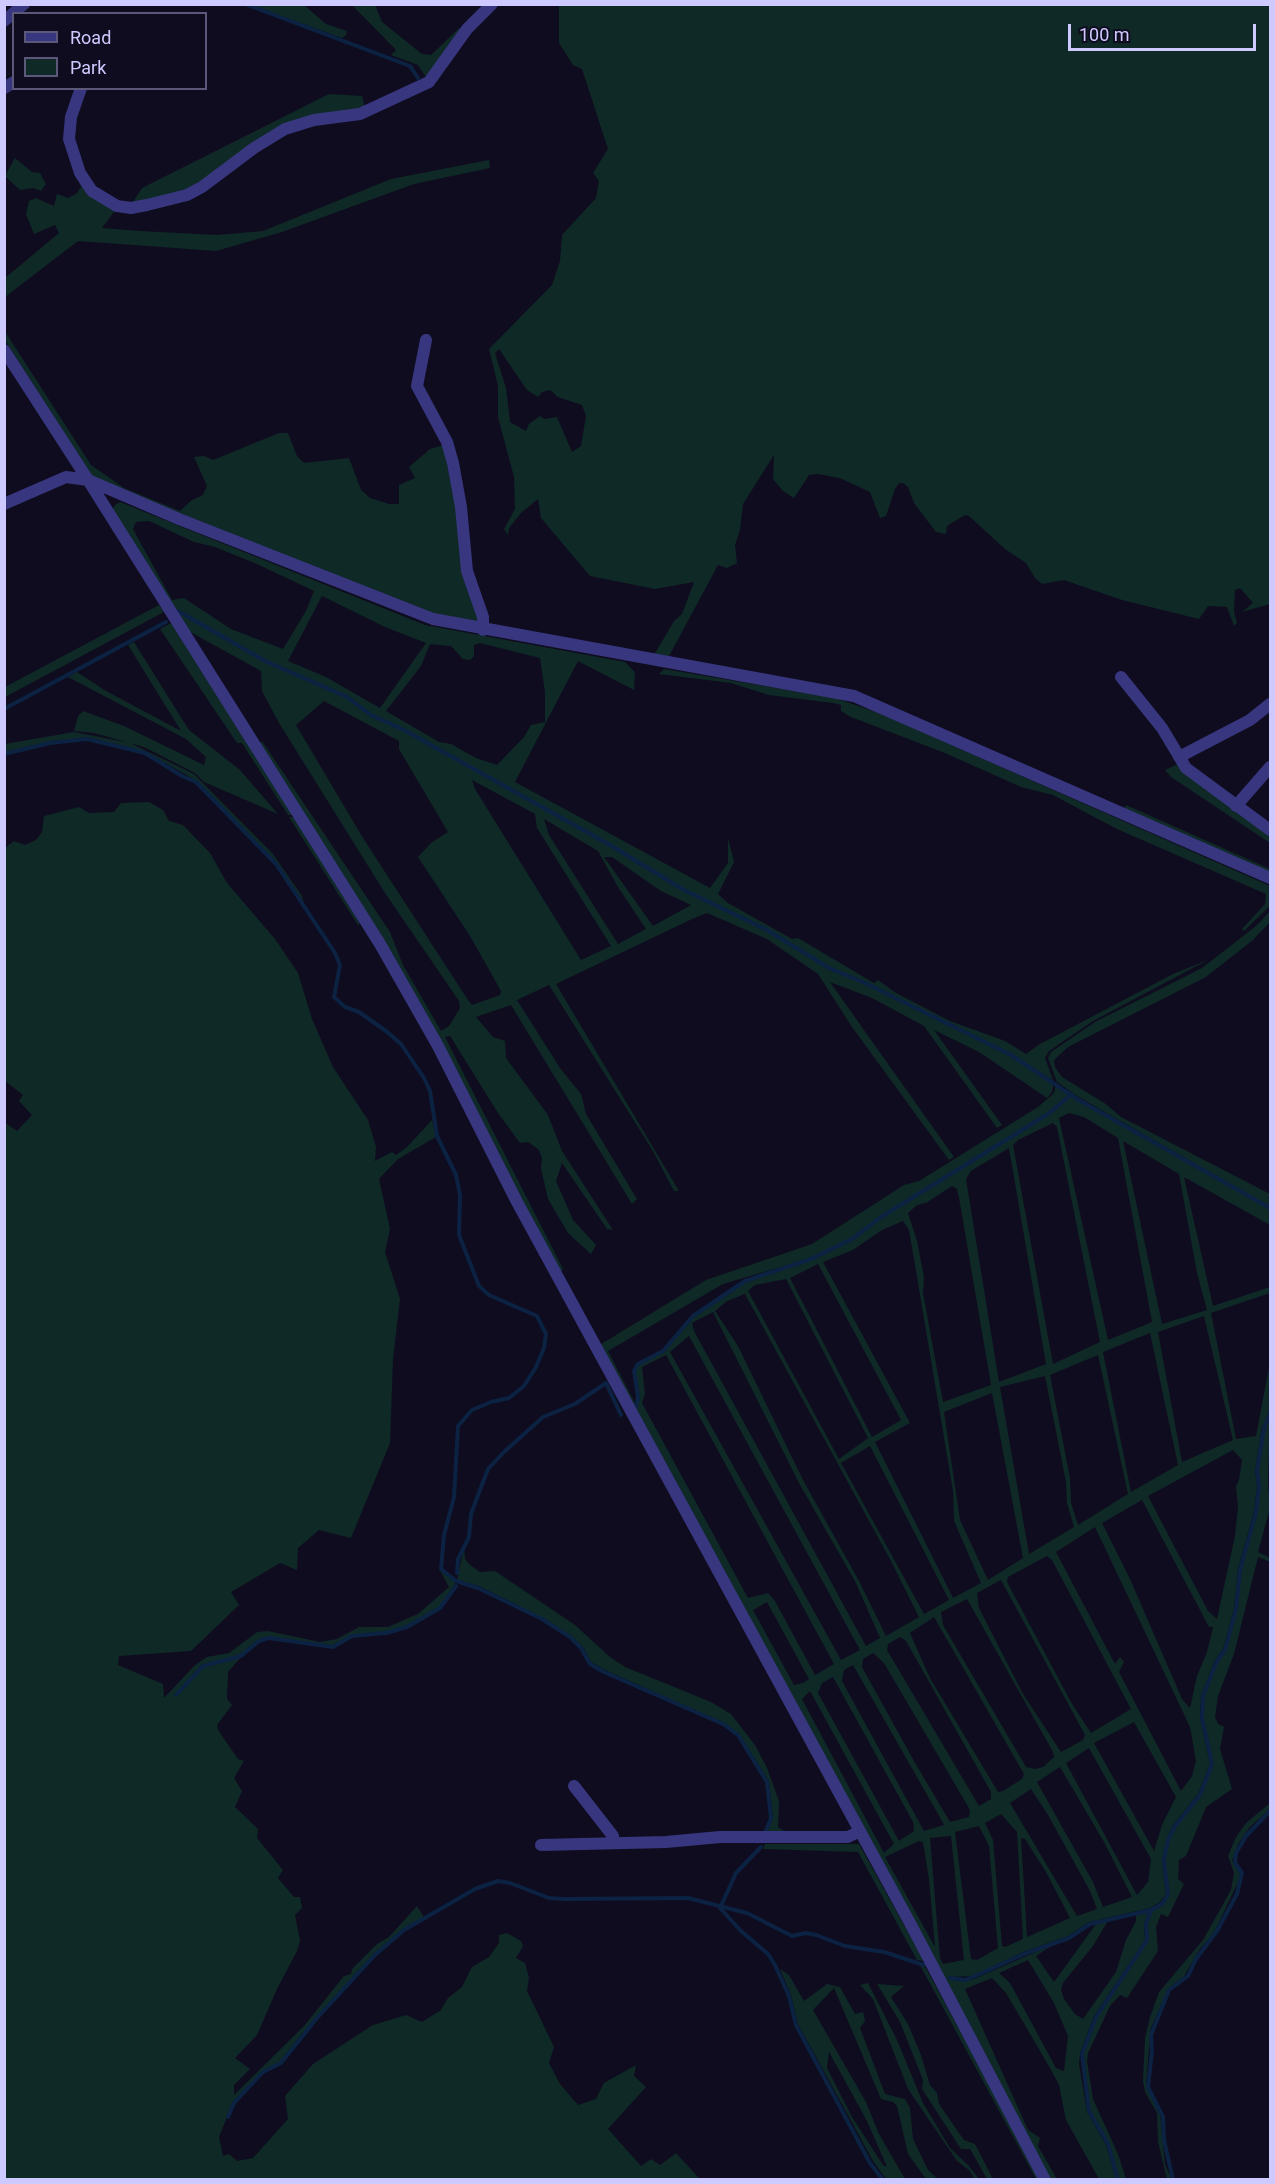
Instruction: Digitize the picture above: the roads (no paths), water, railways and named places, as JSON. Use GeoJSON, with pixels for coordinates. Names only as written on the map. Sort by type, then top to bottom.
{"type":"FeatureCollection","features":[{"type":"Feature","properties":{"kind":"street"},"geometry":{"type":"LineString","coordinates":[[80,90],[71,117],[69,139],[80,172],[92,191],[117,206],[131,208],[147,205],[187,195],[202,188],[254,148],[285,129],[314,120],[360,114],[429,82],[467,29],[492,4]]}},
{"type":"Feature","properties":{"kind":"street"},"geometry":{"type":"LineString","coordinates":[[426,340],[417,386],[420,396],[447,442],[453,463],[461,507],[467,571],[483,617],[483,630]]}},
{"type":"Feature","properties":{"kind":"street"},"geometry":{"type":"LineString","coordinates":[[4,351],[88,480],[380,944],[438,1046],[523,1213],[858,1832],[910,1923],[1045,2180]]}},
{"type":"Feature","properties":{"kind":"street"},"geometry":{"type":"LineString","coordinates":[[4,504],[66,477],[88,480],[395,606],[433,619],[483,630],[790,682],[854,696],[1270,878]]}},
{"type":"Feature","properties":{"kind":"street"},"geometry":{"type":"LineString","coordinates":[[1121,676],[1162,728],[1196,778],[1270,830]]}},
{"type":"Feature","properties":{"kind":"street"},"geometry":{"type":"LineString","coordinates":[[1179,756],[1250,720],[1270,704]]}},
{"type":"Feature","properties":{"kind":"street"},"geometry":{"type":"LineString","coordinates":[[1236,806],[1270,767]]}},
{"type":"Feature","properties":{"kind":"street"},"geometry":{"type":"LineString","coordinates":[[574,1786],[613,1836],[613,1843]]}},
{"type":"Feature","properties":{"kind":"street"},"geometry":{"type":"LineString","coordinates":[[541,1845],[720,1837],[848,1837],[858,1832]]}},
{"type":"Feature","properties":{"kind":"waterway"},"geometry":{"type":"LineString","coordinates":[[245,4],[410,66],[418,78]]}},
{"type":"Feature","properties":{"kind":"waterway"},"geometry":{"type":"LineString","coordinates":[[178,611],[265,661],[347,697],[371,715],[404,730],[610,845],[684,890],[767,930],[829,968],[865,983],[1011,1055],[1077,1099],[1270,1208]]}},
{"type":"Feature","properties":{"kind":"waterway"},"geometry":{"type":"LineString","coordinates":[[4,709],[166,622]]}},
{"type":"Feature","properties":{"kind":"waterway"},"geometry":{"type":"LineString","coordinates":[[4,754],[50,743],[87,739],[145,753],[196,782],[276,864],[335,953],[340,965],[334,997],[345,1007],[359,1012],[401,1044],[424,1078],[430,1091],[437,1136],[456,1175],[460,1195],[459,1235],[479,1286],[489,1295],[537,1316],[546,1334],[544,1348],[536,1367],[524,1386],[509,1398],[472,1410],[458,1426],[454,1497],[444,1535],[441,1569],[456,1581],[478,1588],[542,1619],[570,1637],[581,1648],[590,1664],[604,1672],[723,1724],[738,1735],[767,1782],[771,1818],[765,1833]]}},
{"type":"Feature","properties":{"kind":"waterway"},"geometry":{"type":"LineString","coordinates":[[636,1407],[638,1397],[634,1371],[638,1364],[663,1351],[693,1316],[745,1281],[811,1259],[852,1239],[881,1217],[1048,1114],[1072,1094]]}},
{"type":"Feature","properties":{"kind":"waterway"},"geometry":{"type":"LineString","coordinates":[[457,1573],[458,1559],[469,1537],[471,1514],[488,1469],[504,1452],[543,1417],[575,1404],[606,1383],[621,1415]]}},
{"type":"Feature","properties":{"kind":"waterway"},"geometry":{"type":"LineString","coordinates":[[1118,2180],[1108,2144],[1089,2111],[1082,2054],[1096,2017],[1147,1940],[1146,1924],[1151,1910],[1162,1904],[1168,1895],[1164,1860],[1168,1840],[1175,1826],[1200,1795],[1212,1764],[1202,1718],[1203,1696],[1217,1661],[1225,1650],[1236,1609],[1240,1570],[1256,1512],[1259,1486],[1257,1470],[1264,1428],[1270,1414]]}},
{"type":"Feature","properties":{"kind":"waterway"},"geometry":{"type":"LineString","coordinates":[[176,1695],[203,1666],[241,1656],[259,1641],[269,1638],[333,1647],[352,1636],[386,1633],[407,1627],[440,1608],[456,1586]]}},
{"type":"Feature","properties":{"kind":"waterway"},"geometry":{"type":"LineString","coordinates":[[1173,2180],[1164,2140],[1163,2117],[1148,2087],[1152,2051],[1151,2035],[1169,1990],[1188,1976],[1196,1959],[1217,1931],[1237,1894],[1242,1873],[1235,1863],[1236,1853],[1246,1836],[1270,1811]]}},
{"type":"Feature","properties":{"kind":"waterway"},"geometry":{"type":"LineString","coordinates":[[761,1847],[736,1873],[720,1908],[741,1931],[768,1954],[775,1965],[789,1996],[796,2025],[870,2163],[883,2180]]}},
{"type":"Feature","properties":{"kind":"waterway"},"geometry":{"type":"LineString","coordinates":[[228,2117],[234,2103],[263,2072],[281,2063],[317,2018],[375,1955],[404,1930],[475,1889],[498,1881],[510,1883],[549,1898],[688,1898],[747,1913],[792,1936],[806,1933],[816,1935],[845,1946],[884,1952],[924,1965]]}},
{"type":"Feature","properties":{"kind":"waterway"},"geometry":{"type":"LineString","coordinates":[[950,1978],[965,1980],[1024,1954],[1069,1938],[1090,1924],[1151,1910]]}}]}
